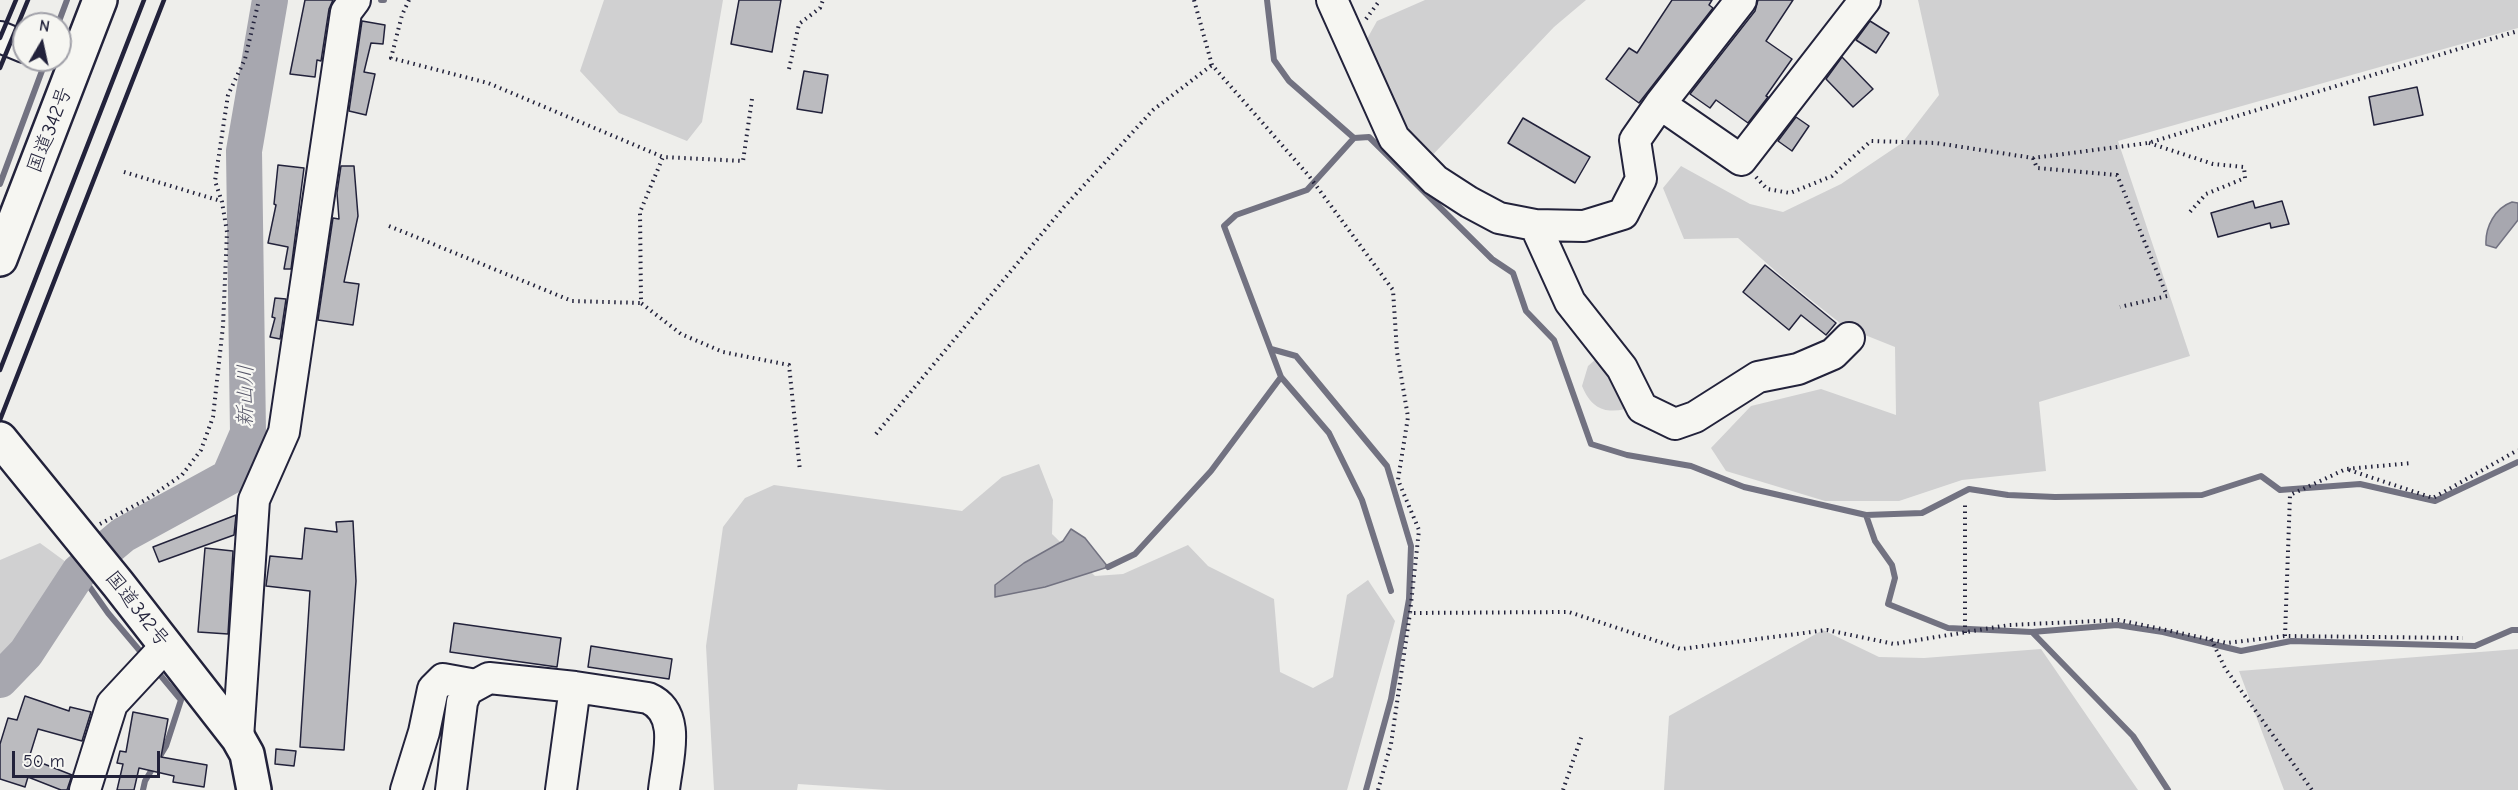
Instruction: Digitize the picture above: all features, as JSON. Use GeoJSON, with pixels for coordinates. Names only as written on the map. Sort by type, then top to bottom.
{"type":"FeatureCollection","features":[{"type":"Feature","properties":{"kind":"highway","name":"国道342号"},"geometry":{"type":"LineString","coordinates":[[72,51],[100,0]]}},
{"type":"Feature","properties":{"kind":"highway","name":"国道342号"},"geometry":{"type":"LineString","coordinates":[[0,259],[62,72]]}},
{"type":"Feature","properties":{"kind":"highway","name":"国道342号"},"geometry":{"type":"LineString","coordinates":[[0,439],[87,535],[118,584],[238,738],[246,754],[254,790]]}},
{"type":"Feature","properties":{"kind":"street"},"geometry":{"type":"LineString","coordinates":[[238,738],[254,500],[285,432],[346,12],[355,0]]}},
{"type":"Feature","properties":{"kind":"street"},"geometry":{"type":"LineString","coordinates":[[1332,0],[1394,138],[1435,180],[1499,218],[1535,225],[1584,226],[1623,214],[1641,178],[1635,140],[1741,0]]}},
{"type":"Feature","properties":{"kind":"street"},"geometry":{"type":"LineString","coordinates":[[1660,104],[1741,160],[1865,0]]}},
{"type":"Feature","properties":{"kind":"street"},"geometry":{"type":"LineString","coordinates":[[1535,225],[1570,302],[1622,368],[1642,408],[1675,424],[1695,417],[1758,377],[1798,369],[1833,354],[1849,338]]}},
{"type":"Feature","properties":{"kind":"street"},"geometry":{"type":"LineString","coordinates":[[85,790],[112,704],[165,647]]}},
{"type":"Feature","properties":{"kind":"street"},"geometry":{"type":"LineString","coordinates":[[451,790],[462,702],[467,690],[489,678],[574,687],[648,698],[659,703],[667,714],[671,731],[664,790]]}},
{"type":"Feature","properties":{"kind":"street"},"geometry":{"type":"LineString","coordinates":[[406,790],[424,732],[433,689],[443,679],[476,685]]}},
{"type":"Feature","properties":{"kind":"street"},"geometry":{"type":"LineString","coordinates":[[561,790],[574,687]]}},
{"type":"Feature","properties":{"kind":"path"},"geometry":{"type":"LineString","coordinates":[[87,535],[183,475],[201,450],[213,417],[223,326],[227,232],[222,202],[215,181],[228,95],[245,59],[258,0]]}},
{"type":"Feature","properties":{"kind":"path"},"geometry":{"type":"LineString","coordinates":[[409,0],[402,15],[391,58],[488,83],[663,158],[743,160],[752,99]]}},
{"type":"Feature","properties":{"kind":"path"},"geometry":{"type":"LineString","coordinates":[[789,69],[799,24],[820,8],[823,0]]}},
{"type":"Feature","properties":{"kind":"path"},"geometry":{"type":"LineString","coordinates":[[1194,0],[1212,65],[1309,176],[1394,291],[1397,352],[1408,417],[1398,480],[1419,530],[1410,613],[1391,744],[1378,790]]}},
{"type":"Feature","properties":{"kind":"path"},"geometry":{"type":"LineString","coordinates":[[1741,160],[1767,189],[1790,193],[1832,176],[1871,141],[1936,143],[2033,158],[2148,143],[2518,31]]}},
{"type":"Feature","properties":{"kind":"path"},"geometry":{"type":"LineString","coordinates":[[876,434],[1064,207],[1153,110],[1212,65]]}},
{"type":"Feature","properties":{"kind":"path"},"geometry":{"type":"LineString","coordinates":[[2148,143],[2213,164],[2244,167],[2246,178],[2206,194],[2189,213]]}},
{"type":"Feature","properties":{"kind":"path"},"geometry":{"type":"LineString","coordinates":[[641,303],[640,212],[663,158]]}},
{"type":"Feature","properties":{"kind":"path"},"geometry":{"type":"LineString","coordinates":[[2033,158],[2037,168],[2117,175],[2167,296],[2120,307]]}},
{"type":"Feature","properties":{"kind":"path"},"geometry":{"type":"LineString","coordinates":[[124,172],[222,202]]}},
{"type":"Feature","properties":{"kind":"path"},"geometry":{"type":"LineString","coordinates":[[389,226],[572,301],[641,303],[681,334],[723,352],[789,365],[800,471]]}},
{"type":"Feature","properties":{"kind":"path"},"geometry":{"type":"LineString","coordinates":[[2346,469],[2433,498],[2518,450]]}},
{"type":"Feature","properties":{"kind":"path"},"geometry":{"type":"LineString","coordinates":[[2285,636],[2290,495],[2346,469],[2412,463]]}},
{"type":"Feature","properties":{"kind":"path"},"geometry":{"type":"LineString","coordinates":[[1965,502],[1965,633]]}},
{"type":"Feature","properties":{"kind":"path"},"geometry":{"type":"LineString","coordinates":[[1410,613],[1569,612],[1681,649],[1827,630],[1894,644],[2009,625],[2119,620],[2228,643],[2285,636],[2463,638]]}},
{"type":"Feature","properties":{"kind":"path"},"geometry":{"type":"LineString","coordinates":[[2210,639],[2225,668],[2312,790]]}},
{"type":"Feature","properties":{"kind":"path"},"geometry":{"type":"LineString","coordinates":[[1563,790],[1582,735]]}},
{"type":"Feature","properties":{"kind":"shaded area"},"geometry":{"type":"Polygon","coordinates":[[[604,0],[723,0],[702,122],[687,141],[619,113],[580,71],[604,0]]]}},
{"type":"Feature","properties":{"kind":"shaded area"},"geometry":{"type":"Polygon","coordinates":[[[1425,0],[1586,0],[1554,27],[1425,163],[1358,55],[1377,21],[1425,0]]]}},
{"type":"Feature","properties":{"kind":"shaded area"},"geometry":{"type":"Polygon","coordinates":[[[1918,0],[2518,0],[2518,28],[2118,141],[2190,356],[2039,402],[2046,471],[1962,480],[1899,501],[1825,501],[1726,471],[1711,448],[1751,406],[1821,389],[1896,415],[1895,347],[1845,327],[1738,238],[1684,239],[1663,188],[1681,166],[1750,204],[1783,212],[1841,184],[1902,143],[1939,95],[1918,0]]]}},
{"type":"Feature","properties":{"kind":"shaded area"},"geometry":{"type":"Polygon","coordinates":[[[2512,202],[2518,203],[2518,220],[2496,248],[2486,245],[2487,232],[2492,219],[2496,213],[2512,202]]]}},
{"type":"Feature","properties":{"kind":"shaded area"},"geometry":{"type":"Polygon","coordinates":[[[1604,352],[1640,405],[1621,410],[1605,410],[1598,407],[1587,396],[1582,386],[1588,366],[1604,352]]]}},
{"type":"Feature","properties":{"kind":"shaded area"},"geometry":{"type":"Polygon","coordinates":[[[1039,464],[1053,500],[1052,534],[1095,576],[1123,574],[1188,545],[1208,566],[1274,599],[1280,672],[1313,688],[1333,677],[1347,595],[1368,580],[1395,621],[1347,790],[887,790],[798,784],[797,790],[714,790],[706,646],[723,527],[745,498],[774,485],[962,511],[1002,477],[1039,464]]]}},
{"type":"Feature","properties":{"kind":"shaded area"},"geometry":{"type":"Polygon","coordinates":[[[1071,529],[1085,538],[1108,567],[1045,587],[995,597],[995,585],[1024,563],[1063,541],[1071,529]]]}},
{"type":"Feature","properties":{"kind":"shaded area"},"geometry":{"type":"Polygon","coordinates":[[[40,543],[70,565],[31,625],[0,658],[0,560],[40,543]]]}},
{"type":"Feature","properties":{"kind":"shaded area"},"geometry":{"type":"Polygon","coordinates":[[[1823,630],[1879,657],[1924,658],[2041,649],[2138,790],[1664,790],[1669,716],[1823,630]]]}},
{"type":"Feature","properties":{"kind":"shaded area"},"geometry":{"type":"Polygon","coordinates":[[[2518,649],[2518,790],[2284,790],[2239,671],[2518,649]]]}},
{"type":"Feature","properties":{"kind":"building"},"geometry":{"type":"Polygon","coordinates":[[[305,0],[333,0],[329,9],[321,61],[317,60],[315,77],[290,74],[305,0]]]}},
{"type":"Feature","properties":{"kind":"building"},"geometry":{"type":"Polygon","coordinates":[[[739,0],[781,0],[772,52],[731,44],[739,0]]]}},
{"type":"Feature","properties":{"kind":"building"},"geometry":{"type":"Polygon","coordinates":[[[1672,0],[1712,0],[1709,5],[1713,8],[1639,103],[1606,79],[1629,48],[1637,53],[1672,0]]]}},
{"type":"Feature","properties":{"kind":"building"},"geometry":{"type":"Polygon","coordinates":[[[1758,0],[1793,0],[1766,41],[1792,59],[1748,123],[1716,100],[1710,108],[1690,94],[1755,11],[1758,0]]]}},
{"type":"Feature","properties":{"kind":"building"},"geometry":{"type":"Polygon","coordinates":[[[362,21],[385,25],[383,44],[371,43],[364,72],[375,74],[366,115],[349,111],[362,21]]]}},
{"type":"Feature","properties":{"kind":"building"},"geometry":{"type":"Polygon","coordinates":[[[1870,21],[1889,33],[1876,53],[1856,40],[1870,21]]]}},
{"type":"Feature","properties":{"kind":"building"},"geometry":{"type":"Polygon","coordinates":[[[1842,57],[1873,89],[1853,107],[1826,79],[1842,57]]]}},
{"type":"Feature","properties":{"kind":"building"},"geometry":{"type":"Polygon","coordinates":[[[804,71],[828,75],[822,113],[797,109],[804,71]]]}},
{"type":"Feature","properties":{"kind":"building"},"geometry":{"type":"Polygon","coordinates":[[[2417,87],[2423,115],[2374,125],[2369,97],[2417,87]]]}},
{"type":"Feature","properties":{"kind":"building"},"geometry":{"type":"Polygon","coordinates":[[[1796,117],[1809,126],[1792,151],[1778,141],[1796,117]]]}},
{"type":"Feature","properties":{"kind":"building"},"geometry":{"type":"Polygon","coordinates":[[[1523,118],[1590,157],[1575,183],[1508,143],[1523,118]]]}},
{"type":"Feature","properties":{"kind":"building"},"geometry":{"type":"Polygon","coordinates":[[[278,165],[304,168],[291,269],[284,269],[288,247],[268,243],[276,205],[274,204],[278,165]]]}},
{"type":"Feature","properties":{"kind":"building"},"geometry":{"type":"Polygon","coordinates":[[[341,166],[354,166],[358,216],[344,282],[359,284],[353,325],[318,320],[333,218],[339,219],[337,193],[341,166]]]}},
{"type":"Feature","properties":{"kind":"building"},"geometry":{"type":"Polygon","coordinates":[[[2253,201],[2255,208],[2282,201],[2289,224],[2271,228],[2270,223],[2218,237],[2211,213],[2253,201]]]}},
{"type":"Feature","properties":{"kind":"building"},"geometry":{"type":"Polygon","coordinates":[[[1765,265],[1836,323],[1826,335],[1801,315],[1789,330],[1743,292],[1765,265]]]}},
{"type":"Feature","properties":{"kind":"building"},"geometry":{"type":"Polygon","coordinates":[[[275,298],[286,299],[280,339],[270,337],[275,318],[272,317],[275,298]]]}},
{"type":"Feature","properties":{"kind":"building"},"geometry":{"type":"Polygon","coordinates":[[[236,515],[234,535],[159,562],[153,547],[236,515]]]}},
{"type":"Feature","properties":{"kind":"building"},"geometry":{"type":"Polygon","coordinates":[[[353,521],[356,581],[344,750],[300,747],[310,591],[266,586],[270,556],[302,559],[305,528],[337,532],[336,522],[353,521]]]}},
{"type":"Feature","properties":{"kind":"building"},"geometry":{"type":"Polygon","coordinates":[[[205,548],[233,551],[228,634],[198,632],[205,548]]]}},
{"type":"Feature","properties":{"kind":"building"},"geometry":{"type":"Polygon","coordinates":[[[454,623],[561,638],[557,667],[450,652],[454,623]]]}},
{"type":"Feature","properties":{"kind":"building"},"geometry":{"type":"Polygon","coordinates":[[[591,646],[672,659],[669,679],[588,667],[591,646]]]}},
{"type":"Feature","properties":{"kind":"building"},"geometry":{"type":"Polygon","coordinates":[[[25,696],[69,711],[70,707],[91,712],[82,741],[38,729],[29,758],[72,775],[67,790],[61,790],[28,777],[25,787],[0,779],[0,744],[8,718],[17,720],[25,696]]]}},
{"type":"Feature","properties":{"kind":"building"},"geometry":{"type":"Polygon","coordinates":[[[133,712],[168,719],[161,757],[207,765],[204,787],[173,782],[174,776],[139,768],[134,790],[117,790],[123,764],[117,763],[120,751],[126,752],[133,712]]]}},
{"type":"Feature","properties":{"kind":"building"},"geometry":{"type":"Polygon","coordinates":[[[276,749],[296,751],[294,766],[275,764],[276,749]]]}},
{"type":"Feature","properties":{"kind":"waterway"},"geometry":{"type":"LineString","coordinates":[[62,12],[67,0]]}},
{"type":"Feature","properties":{"kind":"waterway","name":"新山川"},"geometry":{"type":"LineString","coordinates":[[0,680],[26,653],[79,572],[123,535],[229,477],[248,433],[244,151],[270,0]]}},
{"type":"Feature","properties":{"kind":"waterway"},"geometry":{"type":"LineString","coordinates":[[1267,0],[1274,60],[1289,81],[1354,138],[1369,137],[1492,259],[1513,273],[1526,311],[1554,340],[1591,444],[1627,455],[1691,466],[1744,487],[1866,515],[1922,513],[1969,489],[2008,495],[2055,497],[2202,495],[2261,476],[2280,490],[2360,484],[2435,501],[2518,462]]}},
{"type":"Feature","properties":{"kind":"waterway"},"geometry":{"type":"LineString","coordinates":[[0,184],[42,72]]}},
{"type":"Feature","properties":{"kind":"waterway"},"geometry":{"type":"LineString","coordinates":[[1354,138],[1307,190],[1236,215],[1224,226],[1281,377],[1329,433],[1362,500],[1391,591]]}},
{"type":"Feature","properties":{"kind":"waterway"},"geometry":{"type":"LineString","coordinates":[[1271,349],[1296,356],[1387,466],[1411,546],[1409,599],[1391,699],[1366,790]]}},
{"type":"Feature","properties":{"kind":"waterway"},"geometry":{"type":"LineString","coordinates":[[1108,567],[1135,554],[1211,471],[1281,377]]}},
{"type":"Feature","properties":{"kind":"waterway"},"geometry":{"type":"LineString","coordinates":[[1866,515],[1875,541],[1892,565],[1895,578],[1888,604],[1948,628],[2032,632],[2133,736],[2168,790]]}},
{"type":"Feature","properties":{"kind":"waterway"},"geometry":{"type":"LineString","coordinates":[[79,572],[108,613],[145,657]]}},
{"type":"Feature","properties":{"kind":"waterway"},"geometry":{"type":"LineString","coordinates":[[2032,632],[2117,625],[2163,632],[2241,651],[2291,641],[2475,646],[2512,630],[2518,630]]}},
{"type":"Feature","properties":{"kind":"waterway"},"geometry":{"type":"LineString","coordinates":[[143,790],[145,781],[166,746],[181,700],[156,670]]}},
{"type":"Feature","properties":{"kind":"railway"},"geometry":{"type":"LineString","coordinates":[[0,38],[16,0]]}},
{"type":"Feature","properties":{"kind":"railway"},"geometry":{"type":"LineString","coordinates":[[0,68],[28,0]]}},
{"type":"Feature","properties":{"kind":"railway"},"geometry":{"type":"LineString","coordinates":[[0,370],[144,0]]}},
{"type":"Feature","properties":{"kind":"railway"},"geometry":{"type":"LineString","coordinates":[[0,420],[164,0]]}}]}
